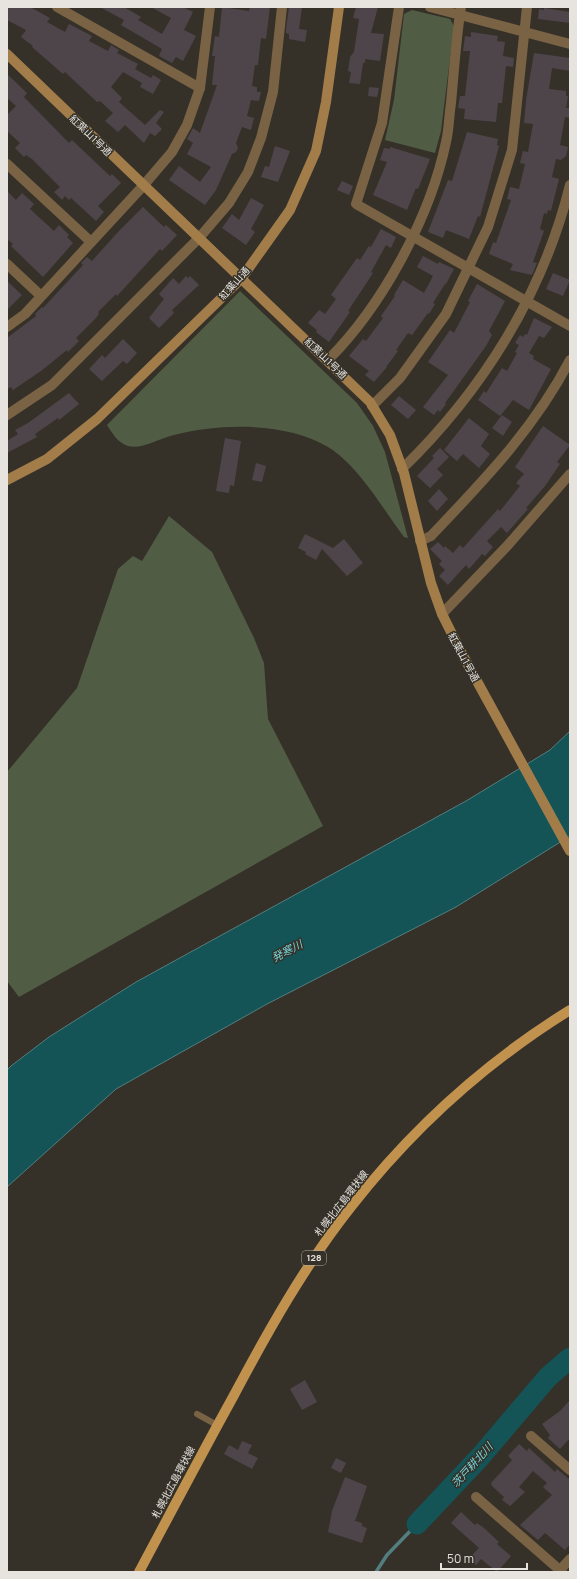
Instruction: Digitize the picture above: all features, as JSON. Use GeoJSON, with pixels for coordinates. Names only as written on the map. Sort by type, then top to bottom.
{"type":"FeatureCollection","features":[{"type":"Feature","properties":{"kind":"main road","name":"札幌北広島環状線"},"geometry":{"type":"LineString","coordinates":[[139,1572],[217,1425],[276,1320],[302,1276],[350,1208],[402,1147],[473,1080],[513,1048],[570,1010]]}},
{"type":"Feature","properties":{"kind":"street"},"geometry":{"type":"LineString","coordinates":[[57,7],[200,88]]}},
{"type":"Feature","properties":{"kind":"street"},"geometry":{"type":"LineString","coordinates":[[7,415],[52,385],[199,238],[229,203],[248,172],[261,138],[273,92],[282,7]]}},
{"type":"Feature","properties":{"kind":"street","name":"紅葉山通"},"geometry":{"type":"LineString","coordinates":[[7,480],[48,459],[97,419],[241,279],[290,210],[316,151],[326,102],[339,7]]}},
{"type":"Feature","properties":{"kind":"street"},"geometry":{"type":"LineString","coordinates":[[399,7],[382,123],[356,204],[570,326]]}},
{"type":"Feature","properties":{"kind":"street"},"geometry":{"type":"LineString","coordinates":[[430,7],[460,11],[523,32],[570,44]]}},
{"type":"Feature","properties":{"kind":"street"},"geometry":{"type":"LineString","coordinates":[[372,406],[400,378],[446,314],[488,227],[512,150],[523,32],[527,7]]}},
{"type":"Feature","properties":{"kind":"street"},"geometry":{"type":"LineString","coordinates":[[7,327],[25,314],[42,296],[143,186],[172,152],[187,125],[200,88],[209,8]]}},
{"type":"Feature","properties":{"kind":"street"},"geometry":{"type":"LineString","coordinates":[[328,360],[348,340],[369,314],[413,236],[439,171],[447,141],[460,11]]}},
{"type":"Feature","properties":{"kind":"street","name":"紅葉山1号通"},"geometry":{"type":"LineString","coordinates":[[7,54],[143,186],[328,360],[372,406],[390,435],[402,469],[431,583],[442,614],[461,652],[570,851]]}},
{"type":"Feature","properties":{"kind":"street"},"geometry":{"type":"LineString","coordinates":[[7,164],[92,242]]}},
{"type":"Feature","properties":{"kind":"street"},"geometry":{"type":"LineString","coordinates":[[402,469],[440,431],[470,393],[496,356],[526,302],[552,246],[570,185]]}},
{"type":"Feature","properties":{"kind":"street"},"geometry":{"type":"LineString","coordinates":[[7,264],[42,296]]}},
{"type":"Feature","properties":{"kind":"street"},"geometry":{"type":"LineString","coordinates":[[420,541],[431,536],[500,463],[530,424],[560,380],[570,360]]}},
{"type":"Feature","properties":{"kind":"street"},"geometry":{"type":"LineString","coordinates":[[442,614],[508,545],[570,474]]}},
{"type":"Feature","properties":{"kind":"street"},"geometry":{"type":"LineString","coordinates":[[531,1436],[568,1464]]}},
{"type":"Feature","properties":{"kind":"street"},"geometry":{"type":"LineString","coordinates":[[476,1497],[561,1571],[570,1559]]}},
{"type":"Feature","properties":{"kind":"lane"},"geometry":{"type":"LineString","coordinates":[[197,1414],[217,1425]]}},
{"type":"Feature","properties":{"kind":"green space"},"geometry":{"type":"Polygon","coordinates":[[[412,10],[450,19],[454,26],[441,131],[435,153],[385,140],[394,100],[404,14],[412,10]]]}},
{"type":"Feature","properties":{"kind":"green space"},"geometry":{"type":"Polygon","coordinates":[[[240,291],[357,403],[373,426],[385,452],[408,538],[404,537],[360,476],[350,465],[328,447],[312,439],[274,429],[233,427],[192,431],[169,436],[145,445],[133,447],[121,443],[111,431],[107,425],[240,291]]]}},
{"type":"Feature","properties":{"kind":"green space"},"geometry":{"type":"Polygon","coordinates":[[[169,516],[212,552],[254,638],[264,663],[268,719],[323,826],[19,997],[7,981],[7,772],[77,688],[118,569],[133,556],[142,561],[169,516]]]}},
{"type":"Feature","properties":{"kind":"water","name":"発寒川"},"geometry":{"type":"Polygon","coordinates":[[[570,731],[570,836],[456,907],[267,1004],[116,1089],[7,1187],[7,1070],[11,1066],[49,1037],[136,982],[466,801],[550,750],[570,731]]]}},
{"type":"Feature","properties":{"kind":"building"},"geometry":{"type":"Polygon","coordinates":[[[7,7],[30,7],[50,18],[47,22],[65,32],[69,24],[92,36],[89,41],[108,51],[111,45],[119,50],[117,53],[138,64],[135,69],[151,78],[153,75],[161,80],[153,94],[140,87],[142,83],[123,72],[111,87],[122,98],[119,102],[145,125],[160,110],[164,112],[156,123],[162,129],[155,136],[150,133],[144,143],[125,125],[118,132],[105,121],[113,113],[100,101],[97,102],[65,72],[63,74],[21,37],[26,30],[7,20],[7,7]]]}},
{"type":"Feature","properties":{"kind":"building"},"geometry":{"type":"Polygon","coordinates":[[[100,7],[124,7],[141,17],[138,20],[162,34],[171,18],[151,7],[183,7],[193,12],[184,30],[196,36],[183,61],[176,57],[172,63],[159,56],[162,49],[121,25],[124,20],[100,7]]]}},
{"type":"Feature","properties":{"kind":"building"},"geometry":{"type":"Polygon","coordinates":[[[222,7],[249,11],[250,7],[270,7],[266,39],[261,38],[258,65],[255,65],[252,86],[257,87],[257,92],[261,92],[259,101],[251,100],[247,116],[254,118],[251,130],[242,127],[236,143],[238,148],[236,152],[232,154],[216,190],[205,205],[169,180],[179,166],[200,182],[211,167],[187,154],[193,143],[187,139],[193,128],[200,133],[217,85],[212,85],[215,56],[212,56],[215,36],[219,37],[222,7]]]}},
{"type":"Feature","properties":{"kind":"building"},"geometry":{"type":"Polygon","coordinates":[[[289,7],[302,7],[299,29],[307,30],[305,42],[289,39],[289,34],[286,33],[289,7]]]}},
{"type":"Feature","properties":{"kind":"building"},"geometry":{"type":"Polygon","coordinates":[[[356,7],[378,7],[371,33],[384,34],[380,61],[365,59],[360,84],[349,83],[351,72],[348,71],[350,57],[354,52],[359,19],[353,18],[356,7]]]}},
{"type":"Feature","properties":{"kind":"building"},"geometry":{"type":"Polygon","coordinates":[[[544,8],[570,12],[570,23],[538,19],[539,9],[544,10],[544,8]]]}},
{"type":"Feature","properties":{"kind":"building"},"geometry":{"type":"Polygon","coordinates":[[[471,32],[498,36],[497,41],[505,42],[503,56],[514,58],[513,67],[506,66],[502,103],[498,103],[496,122],[464,119],[465,109],[458,108],[460,96],[465,96],[470,51],[463,51],[465,36],[471,37],[471,32]]]}},
{"type":"Feature","properties":{"kind":"building"},"geometry":{"type":"Polygon","coordinates":[[[534,53],[570,58],[570,71],[552,68],[549,89],[566,91],[566,96],[568,96],[566,108],[570,108],[570,118],[565,117],[560,145],[568,147],[566,156],[561,160],[556,159],[552,177],[559,179],[551,211],[548,210],[547,214],[544,213],[540,229],[544,231],[533,262],[537,263],[532,275],[510,270],[513,264],[489,254],[493,242],[496,243],[511,200],[507,199],[510,187],[519,189],[525,164],[520,163],[523,151],[528,152],[533,124],[524,123],[526,100],[534,53]]]}},
{"type":"Feature","properties":{"kind":"building"},"geometry":{"type":"Polygon","coordinates":[[[7,74],[27,93],[24,97],[69,143],[72,140],[110,176],[112,174],[121,183],[98,206],[104,212],[96,221],[71,198],[69,200],[65,196],[62,200],[54,192],[60,187],[32,159],[26,155],[24,157],[15,148],[20,143],[7,131],[7,115],[16,106],[7,98],[7,74]]]}},
{"type":"Feature","properties":{"kind":"building"},"geometry":{"type":"Polygon","coordinates":[[[369,87],[379,88],[377,97],[368,96],[369,87]]]}},
{"type":"Feature","properties":{"kind":"building"},"geometry":{"type":"Polygon","coordinates":[[[467,132],[498,139],[497,145],[499,146],[480,217],[478,216],[469,239],[446,230],[443,238],[428,232],[448,180],[452,181],[467,132]]]}},
{"type":"Feature","properties":{"kind":"building"},"geometry":{"type":"Polygon","coordinates":[[[275,146],[290,151],[278,182],[261,177],[265,166],[269,167],[275,146]]]}},
{"type":"Feature","properties":{"kind":"building"},"geometry":{"type":"Polygon","coordinates":[[[390,147],[430,159],[418,189],[416,188],[407,210],[373,195],[387,162],[380,160],[384,148],[390,149],[390,147]]]}},
{"type":"Feature","properties":{"kind":"building"},"geometry":{"type":"Polygon","coordinates":[[[342,181],[353,186],[349,195],[337,190],[342,181]]]}},
{"type":"Feature","properties":{"kind":"building"},"geometry":{"type":"Polygon","coordinates":[[[7,191],[16,200],[22,193],[34,204],[30,209],[54,231],[59,225],[69,235],[67,237],[73,243],[43,277],[11,246],[13,244],[7,239],[7,191]]]}},
{"type":"Feature","properties":{"kind":"building"},"geometry":{"type":"Polygon","coordinates":[[[251,198],[264,205],[251,229],[255,232],[246,245],[222,228],[232,214],[239,220],[251,198]]]}},
{"type":"Feature","properties":{"kind":"building"},"geometry":{"type":"Polygon","coordinates":[[[143,207],[164,227],[166,225],[177,235],[162,251],[160,249],[117,296],[116,294],[98,312],[99,314],[95,319],[76,338],[79,341],[68,352],[67,350],[41,371],[13,390],[11,387],[7,389],[7,338],[36,316],[35,314],[42,307],[43,308],[83,265],[81,263],[87,257],[92,261],[143,207]]]}},
{"type":"Feature","properties":{"kind":"building"},"geometry":{"type":"Polygon","coordinates":[[[381,229],[396,237],[391,248],[386,245],[371,272],[373,273],[348,311],[350,312],[329,342],[316,332],[317,330],[308,323],[319,310],[325,314],[336,299],[331,295],[357,258],[360,260],[369,246],[371,247],[381,229]]]}},
{"type":"Feature","properties":{"kind":"building"},"geometry":{"type":"Polygon","coordinates":[[[423,256],[438,264],[439,262],[454,269],[433,303],[435,304],[429,314],[428,313],[412,335],[408,333],[396,350],[398,351],[387,367],[374,382],[365,375],[369,371],[349,356],[363,339],[366,341],[383,318],[381,316],[395,296],[394,295],[403,280],[424,293],[433,276],[417,267],[423,256]]]}},
{"type":"Feature","properties":{"kind":"building"},"geometry":{"type":"Polygon","coordinates":[[[553,273],[570,280],[563,296],[546,289],[553,273]]]}},
{"type":"Feature","properties":{"kind":"building"},"geometry":{"type":"Polygon","coordinates":[[[186,276],[188,278],[190,276],[199,285],[172,310],[174,313],[159,328],[149,318],[164,299],[159,294],[173,278],[179,284],[186,276]]]}},
{"type":"Feature","properties":{"kind":"building"},"geometry":{"type":"Polygon","coordinates":[[[7,281],[22,295],[7,310],[7,281]]]}},
{"type":"Feature","properties":{"kind":"building"},"geometry":{"type":"Polygon","coordinates":[[[477,284],[505,301],[489,331],[492,335],[486,346],[440,412],[438,410],[434,415],[423,407],[448,375],[428,362],[450,330],[454,333],[470,302],[468,301],[477,284]]]}},
{"type":"Feature","properties":{"kind":"building"},"geometry":{"type":"Polygon","coordinates":[[[534,318],[552,327],[544,338],[539,336],[529,353],[534,356],[533,359],[551,369],[529,410],[513,400],[500,416],[478,400],[484,391],[486,393],[502,368],[507,371],[517,353],[515,352],[519,345],[515,343],[520,335],[523,337],[525,334],[527,335],[534,318]]]}},
{"type":"Feature","properties":{"kind":"building"},"geometry":{"type":"Polygon","coordinates":[[[123,339],[137,353],[127,364],[123,361],[102,381],[89,369],[102,355],[105,358],[123,339]]]}},
{"type":"Feature","properties":{"kind":"building"},"geometry":{"type":"Polygon","coordinates":[[[69,393],[79,404],[59,420],[58,418],[35,434],[37,437],[7,453],[7,441],[18,434],[15,430],[28,423],[69,393]]]}},
{"type":"Feature","properties":{"kind":"building"},"geometry":{"type":"Polygon","coordinates":[[[399,396],[416,410],[408,419],[391,405],[399,396]]]}},
{"type":"Feature","properties":{"kind":"building"},"geometry":{"type":"Polygon","coordinates":[[[502,415],[512,422],[503,436],[492,428],[502,415]]]}},
{"type":"Feature","properties":{"kind":"building"},"geometry":{"type":"Polygon","coordinates":[[[469,418],[489,434],[481,446],[490,454],[479,468],[463,454],[457,461],[444,450],[469,418]]]}},
{"type":"Feature","properties":{"kind":"building"},"geometry":{"type":"Polygon","coordinates":[[[543,426],[570,445],[557,462],[560,464],[545,486],[526,508],[528,509],[507,533],[501,527],[487,541],[493,547],[485,556],[482,554],[469,569],[466,565],[448,585],[439,576],[445,570],[439,564],[442,561],[430,549],[438,542],[444,548],[445,546],[453,553],[460,545],[463,548],[498,509],[500,511],[520,486],[516,483],[524,474],[515,467],[543,426]]]}},
{"type":"Feature","properties":{"kind":"building"},"geometry":{"type":"Polygon","coordinates":[[[225,438],[241,441],[234,486],[230,485],[229,493],[216,491],[225,438]]]}},
{"type":"Feature","properties":{"kind":"building"},"geometry":{"type":"Polygon","coordinates":[[[440,448],[449,457],[437,469],[443,475],[430,488],[417,476],[434,458],[432,456],[440,448]]]}},
{"type":"Feature","properties":{"kind":"building"},"geometry":{"type":"Polygon","coordinates":[[[256,463],[266,466],[262,482],[252,480],[256,463]]]}},
{"type":"Feature","properties":{"kind":"building"},"geometry":{"type":"Polygon","coordinates":[[[439,489],[448,499],[437,511],[428,501],[439,489]]]}},
{"type":"Feature","properties":{"kind":"building"},"geometry":{"type":"Polygon","coordinates":[[[305,534],[333,548],[344,539],[363,563],[347,576],[322,549],[316,560],[298,548],[305,534]]]}},
{"type":"Feature","properties":{"kind":"building"},"geometry":{"type":"Polygon","coordinates":[[[305,1380],[317,1402],[302,1410],[290,1389],[305,1380]]]}},
{"type":"Feature","properties":{"kind":"building"},"geometry":{"type":"Polygon","coordinates":[[[570,1400],[570,1438],[560,1449],[548,1438],[550,1435],[542,1424],[560,1411],[570,1400]]]}},
{"type":"Feature","properties":{"kind":"building"},"geometry":{"type":"Polygon","coordinates":[[[242,1441],[252,1445],[248,1453],[258,1458],[252,1469],[224,1454],[229,1445],[238,1450],[242,1441]]]}},
{"type":"Feature","properties":{"kind":"building"},"geometry":{"type":"Polygon","coordinates":[[[519,1444],[527,1451],[529,1448],[555,1472],[557,1469],[570,1480],[570,1544],[565,1550],[545,1533],[538,1540],[520,1525],[552,1495],[543,1487],[547,1483],[533,1471],[519,1487],[525,1492],[510,1506],[502,1500],[504,1497],[492,1486],[491,1483],[512,1460],[508,1456],[519,1444]]]}},
{"type":"Feature","properties":{"kind":"building"},"geometry":{"type":"Polygon","coordinates":[[[336,1458],[346,1463],[341,1473],[331,1468],[336,1458]]]}},
{"type":"Feature","properties":{"kind":"building"},"geometry":{"type":"Polygon","coordinates":[[[345,1477],[367,1486],[355,1521],[362,1523],[362,1526],[367,1528],[362,1543],[328,1532],[332,1511],[345,1477]]]}},
{"type":"Feature","properties":{"kind":"building"},"geometry":{"type":"Polygon","coordinates":[[[461,1512],[475,1525],[477,1523],[484,1528],[499,1542],[497,1544],[511,1556],[497,1572],[481,1559],[476,1565],[469,1558],[479,1548],[451,1523],[461,1512]]]}},
{"type":"Feature","properties":{"kind":"waterway","name":"茨戸耕北川"},"geometry":{"type":"LineString","coordinates":[[417,1524],[480,1457],[548,1377],[570,1358]]}},
{"type":"Feature","properties":{"kind":"waterway","name":"茨戸耕北川"},"geometry":{"type":"LineString","coordinates":[[376,1572],[387,1555],[417,1524]]}}]}
